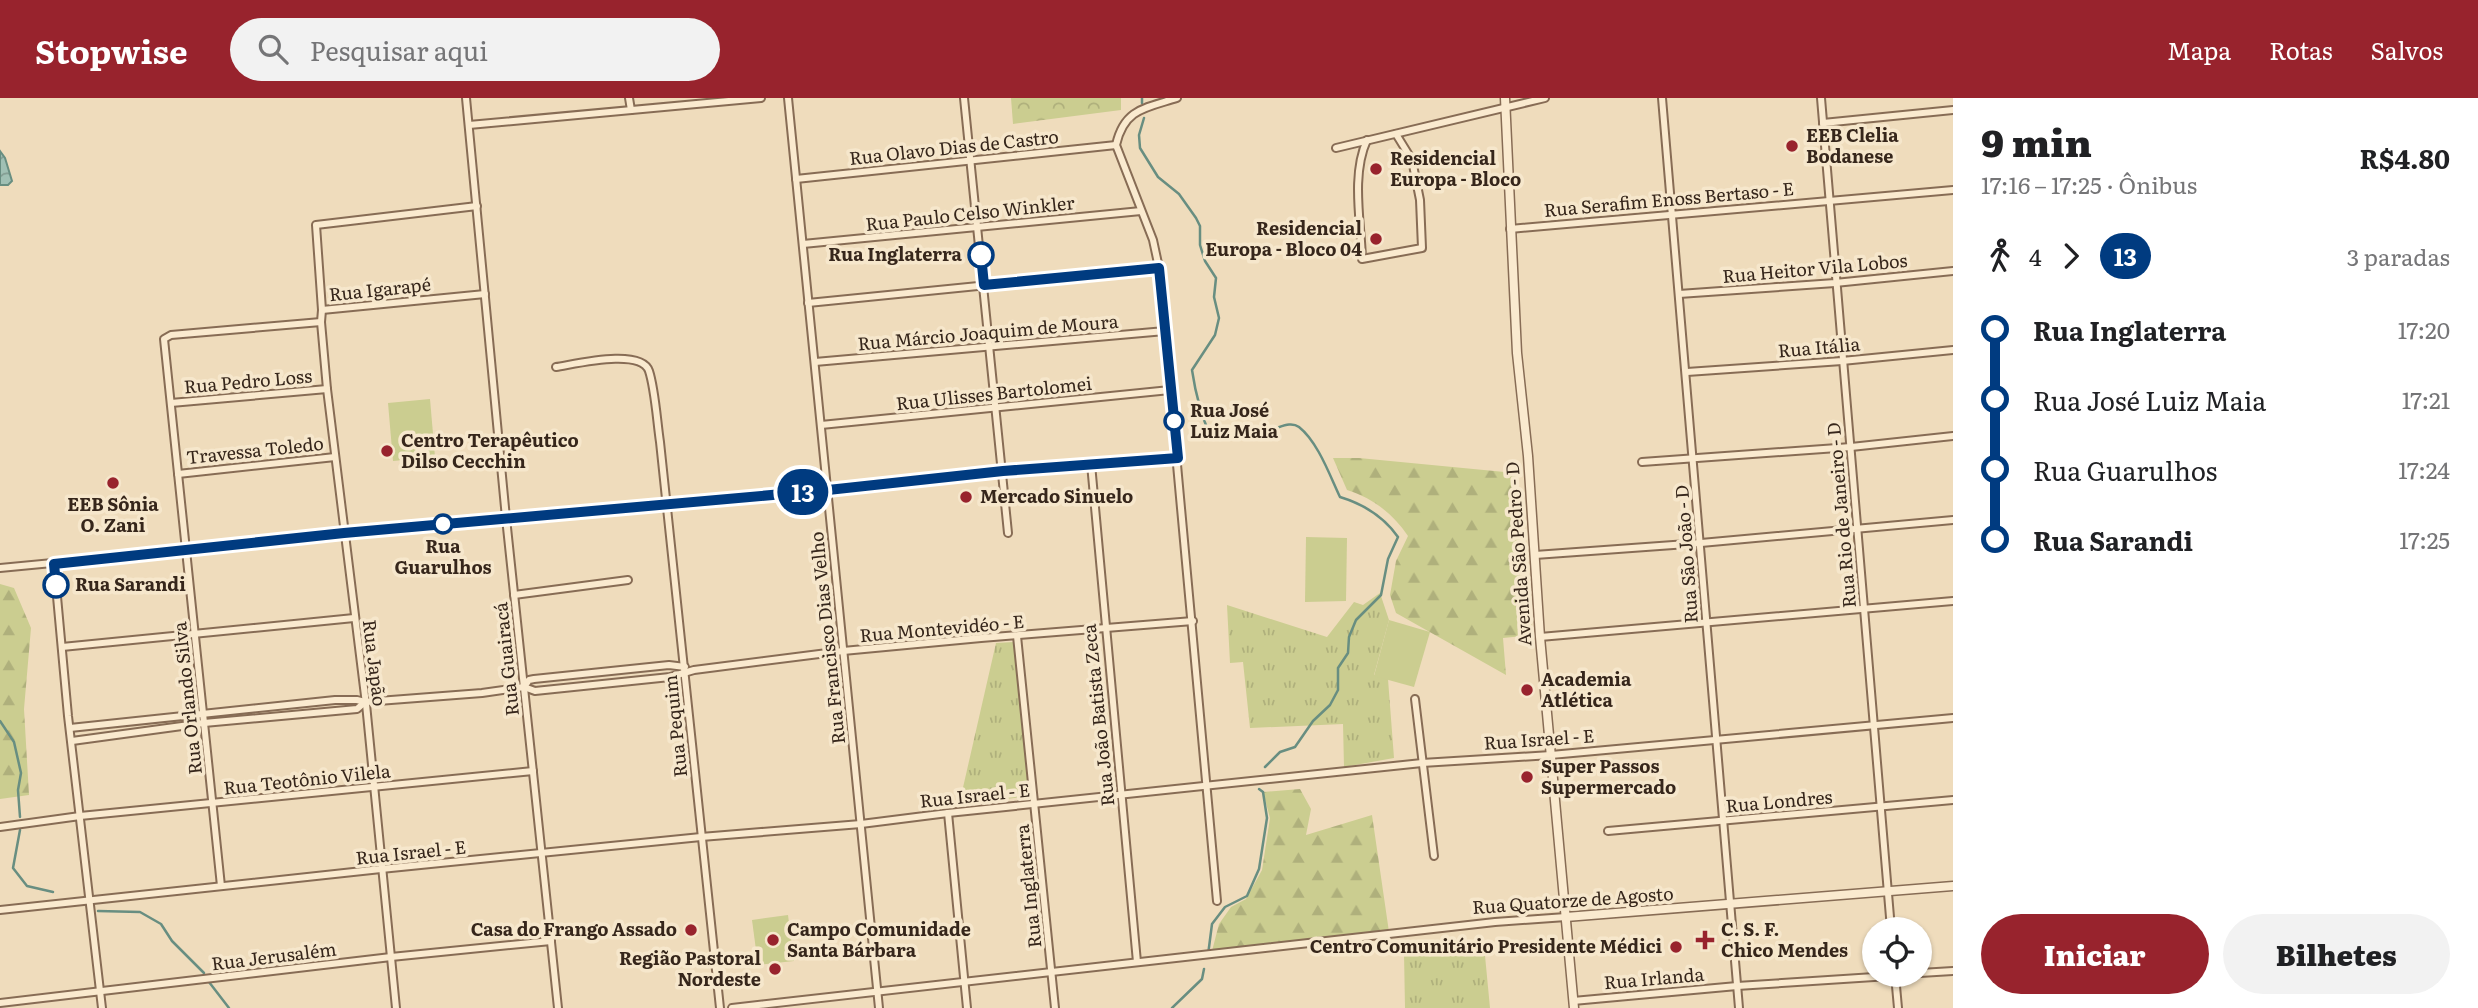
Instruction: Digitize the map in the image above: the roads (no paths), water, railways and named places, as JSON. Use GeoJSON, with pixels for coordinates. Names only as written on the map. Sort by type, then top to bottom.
{"type":"FeatureCollection","features":[{"type":"Feature","properties":{"kind":"street","name":"Rua Guairacá"},"geometry":{"type":"LineString","coordinates":[[466,98],[506,518],[558,1008]]}},
{"type":"Feature","properties":{"kind":"street"},"geometry":{"type":"LineString","coordinates":[[629,98],[631,110]]}},
{"type":"Feature","properties":{"kind":"street"},"geometry":{"type":"LineString","coordinates":[[469,125],[761,98]]}},
{"type":"Feature","properties":{"kind":"street","name":"Rua Francisco Dias Velho"},"geometry":{"type":"LineString","coordinates":[[788,98],[879,1008]]}},
{"type":"Feature","properties":{"kind":"street"},"geometry":{"type":"LineString","coordinates":[[964,98],[1008,533]]}},
{"type":"Feature","properties":{"kind":"street"},"geometry":{"type":"LineString","coordinates":[[1177,98],[1138,110],[1129,116],[1119,129],[1116,145],[1153,240],[1159,268],[1217,901]]}},
{"type":"Feature","properties":{"kind":"street"},"geometry":{"type":"LineString","coordinates":[[1336,148],[1505,103],[1545,98]]}},
{"type":"Feature","properties":{"kind":"street","name":"Rua São João - D"},"geometry":{"type":"LineString","coordinates":[[1662,98],[1739,1008]]}},
{"type":"Feature","properties":{"kind":"street","name":"Rua Rio de Janeiro - D"},"geometry":{"type":"LineString","coordinates":[[1821,98],[1890,917]]}},
{"type":"Feature","properties":{"kind":"street","name":"Avenida São Pedro - D"},"geometry":{"type":"LineString","coordinates":[[1505,103],[1517,354],[1574,1004]]}},
{"type":"Feature","properties":{"kind":"street"},"geometry":{"type":"LineString","coordinates":[[1823,123],[1953,110]]}},
{"type":"Feature","properties":{"kind":"street"},"geometry":{"type":"LineString","coordinates":[[1367,140],[1362,152],[1360,172],[1362,259],[1422,248],[1420,200],[1412,160],[1396,134]]}},
{"type":"Feature","properties":{"kind":"street","name":"Rua Olavo Dias de Castro"},"geometry":{"type":"LineString","coordinates":[[796,179],[1116,145]]}},
{"type":"Feature","properties":{"kind":"street","name":"Rua Serafim Enoss Bertaso - E"},"geometry":{"type":"LineString","coordinates":[[1510,229],[1953,190]]}},
{"type":"Feature","properties":{"kind":"street"},"geometry":{"type":"LineString","coordinates":[[322,310],[316,225],[477,206]]}},
{"type":"Feature","properties":{"kind":"street","name":"Rua Paulo Celso Winkler"},"geometry":{"type":"LineString","coordinates":[[803,244],[1141,211]]}},
{"type":"Feature","properties":{"kind":"street"},"geometry":{"type":"LineString","coordinates":[[808,303],[1159,268]]}},
{"type":"Feature","properties":{"kind":"street","name":"Rua Heitor Vila Lobos"},"geometry":{"type":"LineString","coordinates":[[1679,294],[1953,271]]}},
{"type":"Feature","properties":{"kind":"street","name":"Rua Igarapé"},"geometry":{"type":"LineString","coordinates":[[164,339],[171,335],[321,323],[322,310],[485,294]]}},
{"type":"Feature","properties":{"kind":"street","name":"Rua Japão"},"geometry":{"type":"LineString","coordinates":[[321,323],[365,702],[396,1008]]}},
{"type":"Feature","properties":{"kind":"street","name":"Rua Márcio Joaquim de Moura"},"geometry":{"type":"LineString","coordinates":[[815,362],[1165,331]]}},
{"type":"Feature","properties":{"kind":"street","name":"Rua Orlando Silva"},"geometry":{"type":"LineString","coordinates":[[164,339],[222,887]]}},
{"type":"Feature","properties":{"kind":"street","name":"Rua Itália"},"geometry":{"type":"LineString","coordinates":[[1687,372],[1953,350]]}},
{"type":"Feature","properties":{"kind":"street","name":"Rua Pequim"},"geometry":{"type":"LineString","coordinates":[[556,367],[623,358],[639,360],[649,369],[667,503],[720,1008]]}},
{"type":"Feature","properties":{"kind":"street","name":"Rua Pedro Loss"},"geometry":{"type":"LineString","coordinates":[[171,403],[327,389]]}},
{"type":"Feature","properties":{"kind":"street","name":"Rua Ulisses Bartolomei"},"geometry":{"type":"LineString","coordinates":[[821,425],[1170,390]]}},
{"type":"Feature","properties":{"kind":"street"},"geometry":{"type":"LineString","coordinates":[[1642,462],[1851,447],[1953,436]]}},
{"type":"Feature","properties":{"kind":"street","name":"Travessa Toledo"},"geometry":{"type":"LineString","coordinates":[[178,474],[335,457]]}},
{"type":"Feature","properties":{"kind":"street"},"geometry":{"type":"LineString","coordinates":[[0,568],[1003,471],[1178,458]]}},
{"type":"Feature","properties":{"kind":"street","name":"Rua João Batista Zeca"},"geometry":{"type":"LineString","coordinates":[[1091,464],[1137,962]]}},
{"type":"Feature","properties":{"kind":"street"},"geometry":{"type":"LineString","coordinates":[[1535,555],[1953,520]]}},
{"type":"Feature","properties":{"kind":"street"},"geometry":{"type":"LineString","coordinates":[[54,564],[102,1008]]}},
{"type":"Feature","properties":{"kind":"street"},"geometry":{"type":"LineString","coordinates":[[514,595],[628,580]]}},
{"type":"Feature","properties":{"kind":"street"},"geometry":{"type":"LineString","coordinates":[[1540,637],[1953,601]]}},
{"type":"Feature","properties":{"kind":"street"},"geometry":{"type":"LineString","coordinates":[[62,647],[354,618]]}},
{"type":"Feature","properties":{"kind":"street","name":"Rua Montevidéo - E"},"geometry":{"type":"LineString","coordinates":[[524,687],[535,691],[843,651],[1193,621]]}},
{"type":"Feature","properties":{"kind":"street","name":"Rua Inglaterra"},"geometry":{"type":"LineString","coordinates":[[1017,636],[1055,1008]]}},
{"type":"Feature","properties":{"kind":"street","name":"Rua Montevidéo - E"},"geometry":{"type":"LineString","coordinates":[[71,728],[335,700],[365,702],[482,693],[524,687],[534,679],[669,664],[685,670]]}},
{"type":"Feature","properties":{"kind":"street"},"geometry":{"type":"LineString","coordinates":[[1415,699],[1434,856]]}},
{"type":"Feature","properties":{"kind":"street","name":"Rua Montevidéo - E"},"geometry":{"type":"LineString","coordinates":[[72,740],[204,723],[357,709],[365,702]]}},
{"type":"Feature","properties":{"kind":"street","name":"Rua Israel - E"},"geometry":{"type":"LineString","coordinates":[[0,910],[701,837],[861,824],[1422,763],[1551,755],[1953,718]]}},
{"type":"Feature","properties":{"kind":"street","name":"Rua Teotônio Vilela"},"geometry":{"type":"LineString","coordinates":[[0,827],[80,816],[533,771]]}},
{"type":"Feature","properties":{"kind":"street","name":"Rua Londres"},"geometry":{"type":"LineString","coordinates":[[1608,831],[1953,800]]}},
{"type":"Feature","properties":{"kind":"street"},"geometry":{"type":"LineString","coordinates":[[948,813],[967,1008]]}},
{"type":"Feature","properties":{"kind":"street","name":"Rua Quatorze de Agosto"},"geometry":{"type":"LineString","coordinates":[[732,1008],[1496,922],[1953,886]]}},
{"type":"Feature","properties":{"kind":"street","name":"Rua Jerusalém"},"geometry":{"type":"LineString","coordinates":[[0,1003],[391,957],[551,942]]}},
{"type":"Feature","properties":{"kind":"street"},"geometry":{"type":"LineString","coordinates":[[1932,972],[1953,971]]}},
{"type":"Feature","properties":{"kind":"street","name":"Rua Irlanda"},"geometry":{"type":"LineString","coordinates":[[1574,1004],[1737,986],[1862,977]]}},
{"type":"Feature","properties":{"kind":"street"},"geometry":{"type":"LineString","coordinates":[[1896,987],[1898,1008]]}},
{"type":"Feature","properties":{"kind":"water"},"geometry":{"type":"Polygon","coordinates":[[[0,151],[12,181],[8,185],[0,185],[0,151]]]}},
{"type":"Feature","properties":{"kind":"waterway"},"geometry":{"type":"LineString","coordinates":[[1142,98],[1142,103]]}},
{"type":"Feature","properties":{"kind":"waterway"},"geometry":{"type":"LineString","coordinates":[[1144,118],[1139,135],[1140,148],[1158,177],[1179,194],[1196,218],[1200,226],[1200,245],[1205,261],[1216,278],[1214,297],[1219,318],[1215,335],[1192,370],[1200,407],[1211,435],[1220,440],[1241,433],[1296,425],[1306,433],[1318,450],[1340,497],[1372,512],[1398,537],[1388,559],[1381,595],[1356,620],[1349,637],[1348,653],[1338,668],[1338,690],[1330,705],[1313,721],[1295,747],[1280,752],[1265,767]]}},
{"type":"Feature","properties":{"kind":"waterway"},"geometry":{"type":"LineString","coordinates":[[0,721],[14,742],[21,773],[18,790],[20,817]]}},
{"type":"Feature","properties":{"kind":"waterway"},"geometry":{"type":"LineString","coordinates":[[1208,955],[1212,924],[1225,907],[1247,896],[1259,869],[1267,818],[1263,792],[1259,789]]}},
{"type":"Feature","properties":{"kind":"waterway"},"geometry":{"type":"LineString","coordinates":[[20,830],[13,868],[27,886],[53,892]]}},
{"type":"Feature","properties":{"kind":"waterway"},"geometry":{"type":"LineString","coordinates":[[98,911],[140,912],[161,924],[172,941],[204,973]]}},
{"type":"Feature","properties":{"kind":"waterway"},"geometry":{"type":"LineString","coordinates":[[1172,1008],[1202,979],[1204,969]]}},
{"type":"Feature","properties":{"kind":"waterway"},"geometry":{"type":"LineString","coordinates":[[209,982],[229,1008]]}},
{"type":"Feature","properties":{"kind":"place","name":"EEB Clelia Bodanese"},"geometry":{"type":"Point","coordinates":[1792,146]}},
{"type":"Feature","properties":{"kind":"place","name":"Residencial Europa - Bloco"},"geometry":{"type":"Point","coordinates":[1376,169]}},
{"type":"Feature","properties":{"kind":"place","name":"Residencial Europa - Bloco 04"},"geometry":{"type":"Point","coordinates":[1376,239]}},
{"type":"Feature","properties":{"kind":"place","name":"Rua Inglaterra"},"geometry":{"type":"Point","coordinates":[981,255]}},
{"type":"Feature","properties":{"kind":"place","name":"Rua José Luiz Maia"},"geometry":{"type":"Point","coordinates":[1174,421]}},
{"type":"Feature","properties":{"kind":"place","name":"Centro Terapêutico Dilso Cecchin"},"geometry":{"type":"Point","coordinates":[387,451]}},
{"type":"Feature","properties":{"kind":"place","name":"EEB Sônia O. Zani"},"geometry":{"type":"Point","coordinates":[113,483]}},
{"type":"Feature","properties":{"kind":"place","name":"Mercado Sinuelo"},"geometry":{"type":"Point","coordinates":[966,497]}},
{"type":"Feature","properties":{"kind":"place","name":"Rua Guarulhos"},"geometry":{"type":"Point","coordinates":[443,524]}},
{"type":"Feature","properties":{"kind":"place","name":"Rua Sarandi"},"geometry":{"type":"Point","coordinates":[56,585]}},
{"type":"Feature","properties":{"kind":"place","name":"Academia Atlética"},"geometry":{"type":"Point","coordinates":[1527,690]}},
{"type":"Feature","properties":{"kind":"place","name":"Super Passos Supermercado"},"geometry":{"type":"Point","coordinates":[1527,777]}},
{"type":"Feature","properties":{"kind":"place","name":"Casa do Frango Assado"},"geometry":{"type":"Point","coordinates":[691,930]}},
{"type":"Feature","properties":{"kind":"place","name":"Campo Comunidade Santa Bárbara"},"geometry":{"type":"Point","coordinates":[773,940]}},
{"type":"Feature","properties":{"kind":"place","name":"C. S. F. Chico Mendes"},"geometry":{"type":"Point","coordinates":[1705,940]}},
{"type":"Feature","properties":{"kind":"place","name":"Centro Comunitário Presidente Médici"},"geometry":{"type":"Point","coordinates":[1676,947]}},
{"type":"Feature","properties":{"kind":"place","name":"Região Pastoral Nordeste"},"geometry":{"type":"Point","coordinates":[775,969]}}]}
